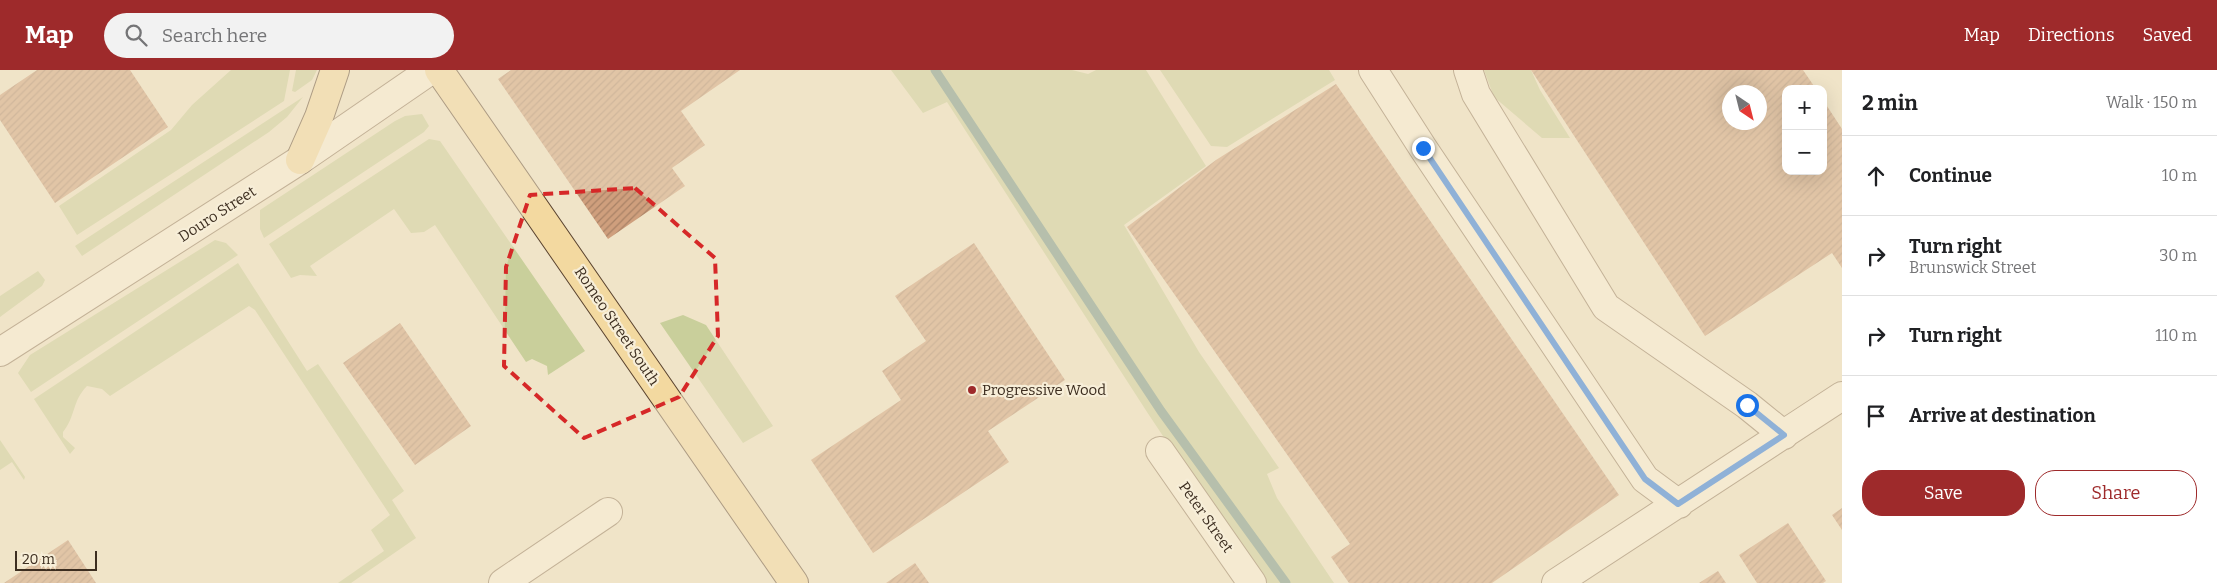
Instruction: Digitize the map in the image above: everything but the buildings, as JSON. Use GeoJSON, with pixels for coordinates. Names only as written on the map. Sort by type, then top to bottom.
{"type":"FeatureCollection","features":[{"type":"Feature","properties":{"kind":"main road"},"geometry":{"type":"LineString","coordinates":[[300,160],[335,70]]}},
{"type":"Feature","properties":{"kind":"main road","name":"Romeo Street South"},"geometry":{"type":"LineString","coordinates":[[439,70],[794,583]]}},
{"type":"Feature","properties":{"kind":"street","name":"Douro Street"},"geometry":{"type":"LineString","coordinates":[[0,352],[300,160],[431,70]]}},
{"type":"Feature","properties":{"kind":"street"},"geometry":{"type":"LineString","coordinates":[[1373,70],[1423,148],[1645,479],[1678,504]]}},
{"type":"Feature","properties":{"kind":"street"},"geometry":{"type":"LineString","coordinates":[[1468,70],[1476,94],[1606,307],[1747,405],[1784,435]]}},
{"type":"Feature","properties":{"kind":"street"},"geometry":{"type":"LineString","coordinates":[[1556,583],[1842,396]]}},
{"type":"Feature","properties":{"kind":"street","name":"Peter Street"},"geometry":{"type":"LineString","coordinates":[[1160,451],[1252,583]]}},
{"type":"Feature","properties":{"kind":"street"},"geometry":{"type":"LineString","coordinates":[[503,583],[608,512]]}},
{"type":"Feature","properties":{"kind":"highlighted area"},"geometry":{"type":"Polygon","coordinates":[[[635,188],[715,258],[718,336],[679,397],[584,438],[504,366],[506,267],[530,195],[635,188]]]}},
{"type":"Feature","properties":{"kind":"green space"},"geometry":{"type":"Polygon","coordinates":[[[231,70],[290,70],[284,101],[77,235],[59,206],[171,130],[192,105],[231,70]]]}},
{"type":"Feature","properties":{"kind":"green space"},"geometry":{"type":"Polygon","coordinates":[[[296,70],[317,70],[312,80],[295,92],[292,91],[296,70]]]}},
{"type":"Feature","properties":{"kind":"green space"},"geometry":{"type":"Polygon","coordinates":[[[891,70],[1072,70],[1088,74],[1096,70],[1146,70],[1206,166],[1124,225],[1199,352],[1279,468],[1267,474],[1277,498],[1334,583],[1261,583],[1147,412],[947,102],[923,113],[891,70]]]}},
{"type":"Feature","properties":{"kind":"green space"},"geometry":{"type":"Polygon","coordinates":[[[1160,70],[1329,70],[1335,80],[1227,147],[1211,146],[1160,70]]]}},
{"type":"Feature","properties":{"kind":"green space"},"geometry":{"type":"Polygon","coordinates":[[[1484,70],[1531,70],[1540,90],[1570,138],[1542,138],[1494,97],[1484,70]]]}},
{"type":"Feature","properties":{"kind":"green space"},"geometry":{"type":"Polygon","coordinates":[[[303,97],[287,117],[269,132],[82,256],[75,246],[303,97]]]}},
{"type":"Feature","properties":{"kind":"green space"},"geometry":{"type":"Polygon","coordinates":[[[422,114],[429,126],[424,132],[264,238],[260,229],[260,210],[395,121],[405,116],[422,114]]]}},
{"type":"Feature","properties":{"kind":"green space"},"geometry":{"type":"Polygon","coordinates":[[[429,139],[440,141],[585,351],[548,375],[547,366],[532,359],[526,362],[435,225],[424,232],[411,233],[394,209],[310,266],[317,276],[300,275],[291,278],[269,244],[429,139]]]}},
{"type":"Feature","properties":{"kind":"green space"},"geometry":{"type":"Polygon","coordinates":[[[215,240],[226,243],[238,255],[31,392],[18,373],[30,355],[215,240]]]}},
{"type":"Feature","properties":{"kind":"green space"},"geometry":{"type":"Polygon","coordinates":[[[238,263],[307,371],[318,364],[404,491],[392,500],[416,538],[351,583],[338,583],[384,551],[371,530],[390,515],[255,310],[249,306],[110,396],[102,389],[87,386],[79,397],[63,432],[63,437],[75,448],[70,454],[34,399],[238,263]]]}},
{"type":"Feature","properties":{"kind":"green space"},"geometry":{"type":"Polygon","coordinates":[[[38,271],[45,280],[42,286],[0,317],[0,296],[38,271]]]}},
{"type":"Feature","properties":{"kind":"green space"},"geometry":{"type":"Polygon","coordinates":[[[683,315],[706,325],[773,426],[743,443],[660,323],[683,315]]]}},
{"type":"Feature","properties":{"kind":"green space"},"geometry":{"type":"Polygon","coordinates":[[[0,440],[25,477],[24,480],[12,462],[0,470],[0,440]]]}},
{"type":"Feature","properties":{"kind":"waterway"},"geometry":{"type":"LineString","coordinates":[[935,70],[1161,411],[1286,583]]}},
{"type":"Feature","properties":{"kind":"place","name":"Progressive Wood"},"geometry":{"type":"Point","coordinates":[972,390]}},
{"type":"Feature","properties":{"kind":"route"},"geometry":{"type":"LineString","coordinates":[[1423,148],[1645,479],[1678,504],[1784,435],[1747,405]]}}]}
